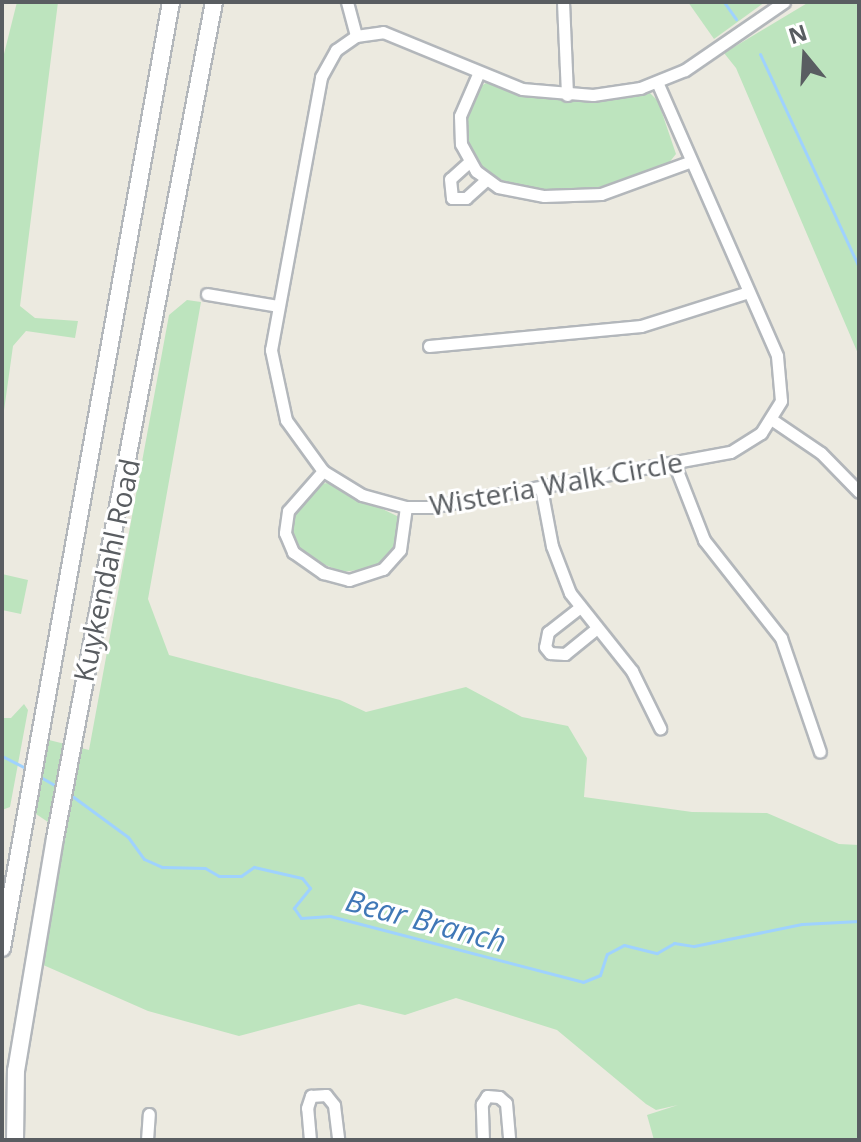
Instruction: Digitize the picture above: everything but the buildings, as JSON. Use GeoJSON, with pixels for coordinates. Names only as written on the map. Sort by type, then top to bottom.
{"type":"FeatureCollection","features":[{"type":"Feature","properties":{"kind":"main road","name":"Kuykendahl Road"},"geometry":{"type":"LineString","coordinates":[[2,948],[171,2]]}},
{"type":"Feature","properties":{"kind":"main road","name":"Kuykendahl Road"},"geometry":{"type":"LineString","coordinates":[[15,1140],[16,1071],[79,698],[101,616],[214,2]]}},
{"type":"Feature","properties":{"kind":"street"},"geometry":{"type":"LineString","coordinates":[[347,2],[356,36],[401,35],[522,89],[567,95],[618,92],[657,82],[724,46],[784,2]]}},
{"type":"Feature","properties":{"kind":"street"},"geometry":{"type":"LineString","coordinates":[[563,2],[567,95]]}},
{"type":"Feature","properties":{"kind":"street","name":"Wisteria Walk Circle"},"geometry":{"type":"LineString","coordinates":[[356,36],[336,50],[321,77],[278,306],[271,365],[279,400],[296,438],[323,471],[362,495],[406,507],[541,488],[730,452],[761,433],[771,419]]}},
{"type":"Feature","properties":{"kind":"street"},"geometry":{"type":"LineString","coordinates":[[479,72],[460,116],[461,144],[469,162],[486,180],[514,192],[575,196],[628,187],[689,162]]}},
{"type":"Feature","properties":{"kind":"street"},"geometry":{"type":"LineString","coordinates":[[657,82],[781,372],[781,401],[771,419],[821,453],[859,492]]}},
{"type":"Feature","properties":{"kind":"street"},"geometry":{"type":"LineString","coordinates":[[469,162],[450,179],[452,198],[466,198],[486,180]]}},
{"type":"Feature","properties":{"kind":"street"},"geometry":{"type":"LineString","coordinates":[[429,346],[641,326],[748,292]]}},
{"type":"Feature","properties":{"kind":"street"},"geometry":{"type":"LineString","coordinates":[[207,294],[278,306]]}},
{"type":"Feature","properties":{"kind":"street"},"geometry":{"type":"LineString","coordinates":[[674,463],[704,540],[781,638],[820,752]]}},
{"type":"Feature","properties":{"kind":"street"},"geometry":{"type":"LineString","coordinates":[[323,471],[285,522],[293,552],[323,573],[349,580],[383,569],[400,550],[406,507]]}},
{"type":"Feature","properties":{"kind":"street"},"geometry":{"type":"LineString","coordinates":[[541,488],[556,558],[579,608],[632,671],[660,728]]}},
{"type":"Feature","properties":{"kind":"street"},"geometry":{"type":"LineString","coordinates":[[579,608],[548,632],[545,647],[550,653],[565,654],[596,629]]}},
{"type":"Feature","properties":{"kind":"street"},"geometry":{"type":"LineString","coordinates":[[310,1140],[311,1096],[326,1095],[334,1105],[338,1140]]}},
{"type":"Feature","properties":{"kind":"street"},"geometry":{"type":"LineString","coordinates":[[483,1140],[482,1104],[487,1096],[499,1097],[506,1103],[509,1140]]}},
{"type":"Feature","properties":{"kind":"street"},"geometry":{"type":"LineString","coordinates":[[147,1140],[149,1114]]}},
{"type":"Feature","properties":{"kind":"green space"},"geometry":{"type":"Polygon","coordinates":[[[17,2],[58,2],[20,306],[35,318],[78,321],[75,338],[26,331],[13,346],[2,425],[2,62],[17,2]]]}},
{"type":"Feature","properties":{"kind":"green space"},"geometry":{"type":"Polygon","coordinates":[[[688,2],[765,2],[714,39],[688,2]]]}},
{"type":"Feature","properties":{"kind":"green space"},"geometry":{"type":"Polygon","coordinates":[[[809,2],[859,2],[859,356],[736,68],[724,53],[809,2]]]}},
{"type":"Feature","properties":{"kind":"green space"},"geometry":{"type":"Polygon","coordinates":[[[486,83],[566,101],[649,92],[658,101],[676,154],[668,164],[595,188],[549,190],[509,184],[480,167],[468,147],[468,107],[475,90],[486,83]]]}},
{"type":"Feature","properties":{"kind":"green space"},"geometry":{"type":"Polygon","coordinates":[[[187,300],[201,302],[148,599],[169,655],[340,700],[366,712],[466,687],[522,717],[568,726],[587,758],[584,797],[692,812],[767,813],[839,844],[859,845],[859,1140],[654,1140],[647,1115],[678,1105],[656,1110],[646,1104],[557,1030],[456,998],[405,1015],[359,1004],[239,1036],[148,1011],[25,957],[53,860],[51,824],[33,812],[45,739],[89,750],[169,315],[187,300]]]}},
{"type":"Feature","properties":{"kind":"green space"},"geometry":{"type":"Polygon","coordinates":[[[329,483],[399,517],[396,546],[375,568],[342,572],[304,556],[293,543],[293,512],[317,484],[329,483]]]}},
{"type":"Feature","properties":{"kind":"green space"},"geometry":{"type":"Polygon","coordinates":[[[2,574],[28,580],[21,614],[2,610],[2,574]]]}},
{"type":"Feature","properties":{"kind":"green space"},"geometry":{"type":"Polygon","coordinates":[[[24,704],[28,710],[10,807],[2,810],[2,718],[11,718],[24,704]]]}},
{"type":"Feature","properties":{"kind":"waterway"},"geometry":{"type":"LineString","coordinates":[[724,2],[736,19]]}},
{"type":"Feature","properties":{"kind":"waterway"},"geometry":{"type":"LineString","coordinates":[[760,54],[859,267]]}},
{"type":"Feature","properties":{"kind":"waterway","name":"Bear Branch"},"geometry":{"type":"LineString","coordinates":[[2,756],[27,769]]}},
{"type":"Feature","properties":{"kind":"waterway","name":"Bear Branch"},"geometry":{"type":"LineString","coordinates":[[37,775],[58,787]]}},
{"type":"Feature","properties":{"kind":"waterway","name":"Bear Branch"},"geometry":{"type":"LineString","coordinates":[[68,793],[128,837],[144,859],[162,867],[205,868],[219,876],[241,876],[254,867],[302,878],[310,888],[294,908],[301,918],[330,916],[583,982],[600,975],[607,954],[624,945],[657,953],[674,943],[694,946],[802,924],[859,921]]}}]}
